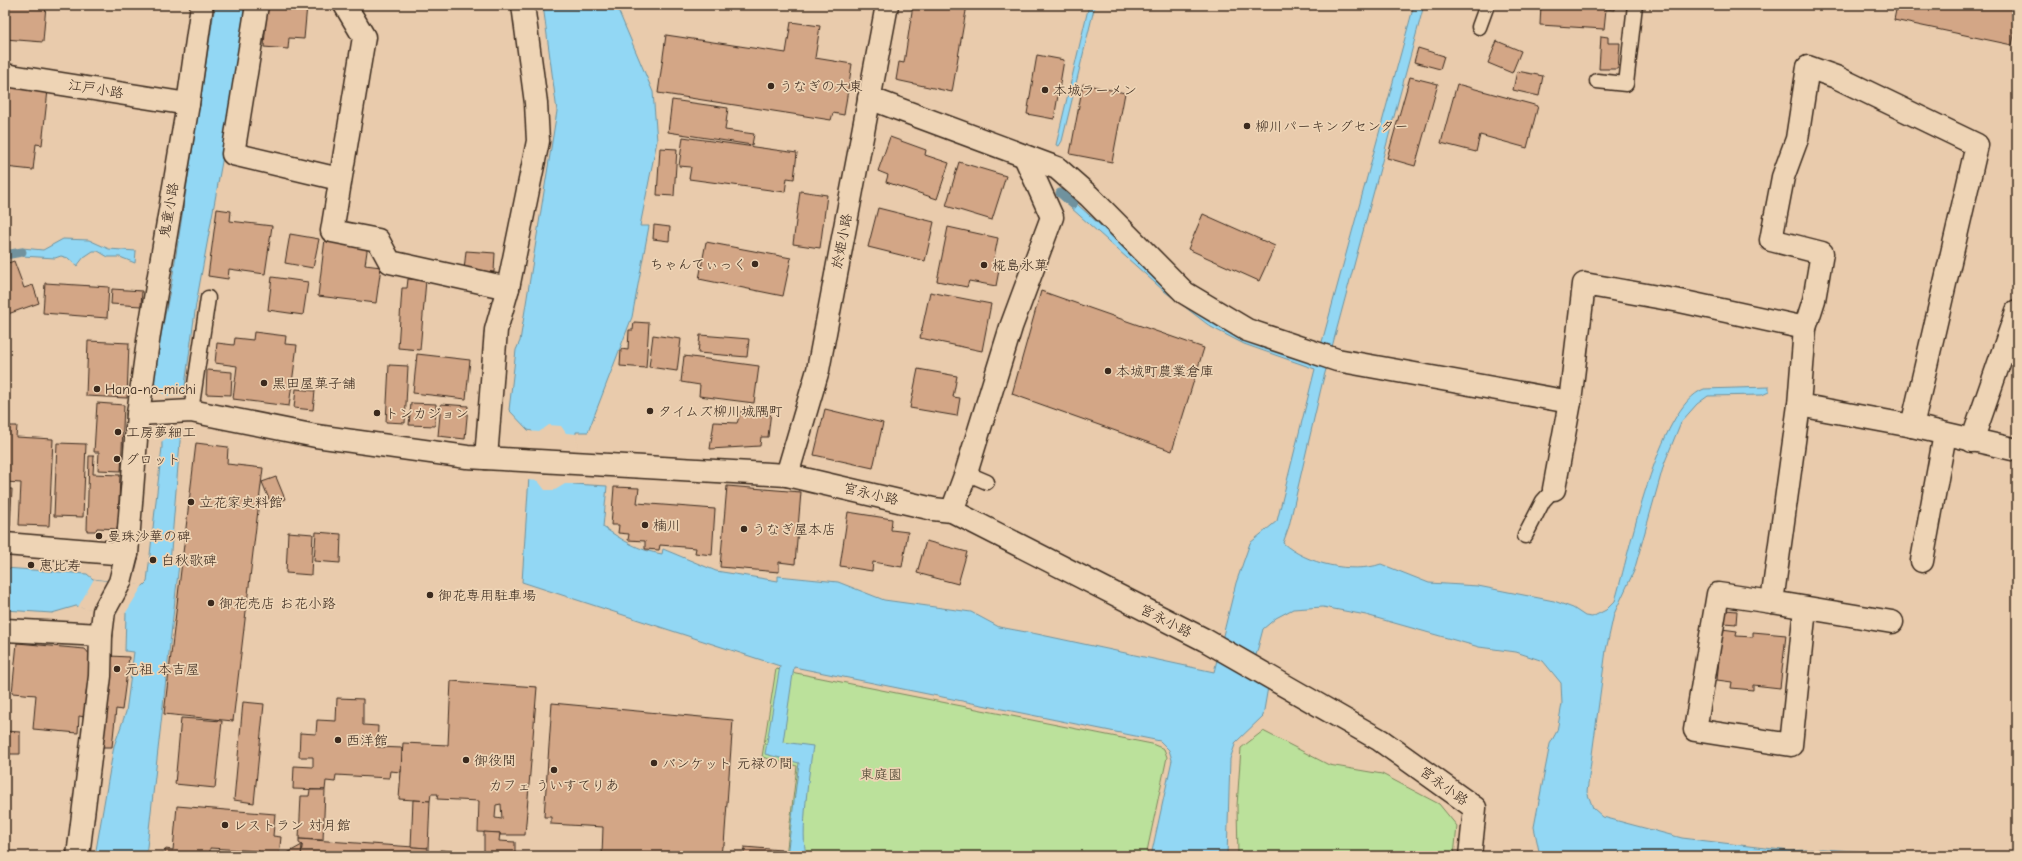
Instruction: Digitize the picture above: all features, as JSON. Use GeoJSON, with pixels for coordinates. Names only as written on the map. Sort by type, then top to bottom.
{"type":"FeatureCollection","features":[{"type":"Feature","properties":{"kind":"street","name":"鬼童小路"},"geometry":{"type":"LineString","coordinates":[[101,635],[104,611],[120,582],[127,554],[148,414],[156,287],[188,104],[202,5]]}},
{"type":"Feature","properties":{"kind":"street"},"geometry":{"type":"LineString","coordinates":[[257,5],[233,154],[339,179]]}},
{"type":"Feature","properties":{"kind":"street"},"geometry":{"type":"LineString","coordinates":[[345,5],[364,37],[339,179],[332,231],[378,240],[390,262],[508,288]]}},
{"type":"Feature","properties":{"kind":"street"},"geometry":{"type":"LineString","coordinates":[[486,458],[496,330],[508,288],[538,141],[536,103],[523,5]]}},
{"type":"Feature","properties":{"kind":"street","name":"於姫小路"},"geometry":{"type":"LineString","coordinates":[[787,475],[818,370],[887,5]]}},
{"type":"Feature","properties":{"kind":"street"},"geometry":{"type":"LineString","coordinates":[[1772,602],[1799,405],[1805,328],[1814,300],[1822,253],[1771,240],[1783,177],[1797,138],[1808,67],[1836,77],[1977,145],[1912,426]]}},
{"type":"Feature","properties":{"kind":"street","name":"江戸小路"},"geometry":{"type":"LineString","coordinates":[[5,75],[188,104]]}},
{"type":"Feature","properties":{"kind":"street"},"geometry":{"type":"LineString","coordinates":[[869,98],[1057,168],[1089,196],[1185,292],[1247,330],[1337,360],[1570,402]]}},
{"type":"Feature","properties":{"kind":"street"},"geometry":{"type":"LineString","coordinates":[[952,511],[966,473],[1011,327],[1052,217],[1025,157]]}},
{"type":"Feature","properties":{"kind":"street"},"geometry":{"type":"LineString","coordinates":[[1554,489],[1570,402],[1584,284],[1680,301],[1805,328]]}},
{"type":"Feature","properties":{"kind":"street"},"geometry":{"type":"LineString","coordinates":[[1972,441],[2017,311]]}},
{"type":"Feature","properties":{"kind":"street"},"geometry":{"type":"LineString","coordinates":[[1799,405],[1912,426],[1972,441],[2017,450]]}},
{"type":"Feature","properties":{"kind":"street","name":"宮永小路"},"geometry":{"type":"LineString","coordinates":[[148,414],[189,411],[316,436],[467,457],[787,475],[934,509],[952,511],[1205,640],[1380,740],[1475,808],[1470,856]]}},
{"type":"Feature","properties":{"kind":"street"},"geometry":{"type":"LineString","coordinates":[[1922,561],[1945,434]]}},
{"type":"Feature","properties":{"kind":"street"},"geometry":{"type":"LineString","coordinates":[[5,544],[127,554]]}},
{"type":"Feature","properties":{"kind":"street"},"geometry":{"type":"LineString","coordinates":[[1805,608],[1791,745],[1695,730],[1718,594],[1772,602],[1892,622]]}},
{"type":"Feature","properties":{"kind":"street"},"geometry":{"type":"LineString","coordinates":[[5,630],[101,635],[100,676],[78,856]]}},
{"type":"Feature","properties":{"kind":"lane"},"geometry":{"type":"LineString","coordinates":[[1480,27],[1487,5]]}},
{"type":"Feature","properties":{"kind":"lane"},"geometry":{"type":"LineString","coordinates":[[1597,81],[1626,84],[1635,5]]}},
{"type":"Feature","properties":{"kind":"lane"},"geometry":{"type":"LineString","coordinates":[[189,411],[208,298]]}},
{"type":"Feature","properties":{"kind":"lane"},"geometry":{"type":"LineString","coordinates":[[966,473],[987,482]]}},
{"type":"Feature","properties":{"kind":"lane"},"geometry":{"type":"LineString","coordinates":[[1525,536],[1542,501],[1554,489]]}},
{"type":"Feature","properties":{"kind":"green space","name":"東庭園"},"geometry":{"type":"Polygon","coordinates":[[[776,669],[1152,744],[1164,749],[1167,757],[1146,856],[786,856],[797,766],[762,757],[776,669]]]}},
{"type":"Feature","properties":{"kind":"green space"},"geometry":{"type":"Polygon","coordinates":[[[1263,731],[1329,765],[1382,774],[1439,804],[1457,826],[1454,856],[1238,856],[1237,806],[1241,748],[1263,731]]]}},
{"type":"Feature","properties":{"kind":"water"},"geometry":{"type":"Polygon","coordinates":[[[215,5],[245,5],[223,156],[196,304],[184,393],[170,563],[179,564],[146,856],[95,856],[114,746],[126,712],[134,652],[125,651],[126,613],[76,606],[52,613],[5,610],[5,568],[87,574],[93,579],[143,586],[147,582],[162,447],[161,391],[152,380],[172,280],[215,5]]]}},
{"type":"Feature","properties":{"kind":"water"},"geometry":{"type":"Polygon","coordinates":[[[543,5],[616,5],[653,92],[657,141],[640,226],[649,226],[632,317],[588,432],[576,432],[573,484],[607,486],[603,527],[624,541],[645,550],[662,554],[663,549],[716,571],[778,581],[778,576],[838,582],[884,600],[971,612],[999,627],[1214,672],[1236,583],[1250,543],[1277,521],[1315,369],[1244,344],[1211,327],[1164,291],[1061,199],[1067,195],[1162,281],[1316,364],[1414,5],[1424,5],[1322,384],[1289,526],[1283,543],[1304,557],[1316,562],[1357,568],[1381,564],[1429,583],[1478,586],[1554,601],[1573,608],[1585,616],[1592,617],[1606,610],[1615,601],[1637,518],[1659,451],[1673,423],[1688,401],[1704,389],[1769,387],[1769,392],[1762,395],[1708,396],[1697,404],[1681,422],[1664,464],[1634,571],[1614,614],[1606,650],[1587,792],[1593,808],[1603,817],[1682,838],[1790,851],[1822,849],[1929,856],[1540,856],[1534,827],[1550,744],[1557,731],[1562,704],[1561,683],[1543,661],[1516,652],[1479,647],[1366,615],[1323,607],[1293,609],[1276,618],[1263,629],[1250,678],[1268,687],[1263,716],[1236,742],[1230,759],[1227,856],[1151,856],[1172,760],[1169,750],[1160,741],[794,667],[783,742],[813,746],[804,835],[807,856],[787,856],[799,763],[765,754],[780,666],[522,582],[532,431],[528,430],[509,410],[516,350],[520,341],[557,111],[543,5]]]}},
{"type":"Feature","properties":{"kind":"water"},"geometry":{"type":"Polygon","coordinates":[[[1089,5],[1095,5],[1062,141],[1059,146],[1056,145],[1089,5]]]}},
{"type":"Feature","properties":{"kind":"water"},"geometry":{"type":"Polygon","coordinates":[[[63,239],[89,240],[109,249],[136,251],[135,263],[120,257],[108,257],[98,251],[93,251],[84,257],[77,266],[68,258],[61,256],[55,258],[22,256],[22,248],[43,250],[63,239]]]}},
{"type":"Feature","properties":{"kind":"pier"},"geometry":{"type":"Polygon","coordinates":[[[159,392],[169,396],[186,394],[186,396],[184,428],[159,443],[159,392]]]}},
{"type":"Feature","properties":{"kind":"pier"},"geometry":{"type":"Polygon","coordinates":[[[549,425],[561,426],[566,433],[577,434],[575,482],[589,484],[565,484],[555,490],[545,490],[538,481],[527,480],[530,432],[527,431],[539,432],[549,425]]]}},
{"type":"Feature","properties":{"kind":"pier"},"geometry":{"type":"Polygon","coordinates":[[[94,579],[143,585],[125,614],[78,607],[94,579]]]}},
{"type":"Feature","properties":{"kind":"building"},"geometry":{"type":"Polygon","coordinates":[[[5,5],[46,5],[43,42],[5,39],[5,5]]]}},
{"type":"Feature","properties":{"kind":"building"},"geometry":{"type":"Polygon","coordinates":[[[267,5],[307,5],[304,39],[289,38],[288,49],[264,47],[267,5]]]}},
{"type":"Feature","properties":{"kind":"building"},"geometry":{"type":"Polygon","coordinates":[[[913,5],[967,5],[952,92],[896,80],[899,62],[904,63],[913,5]]]}},
{"type":"Feature","properties":{"kind":"building"},"geometry":{"type":"Polygon","coordinates":[[[1541,5],[1615,5],[1614,10],[1606,9],[1604,29],[1540,25],[1541,5]]]}},
{"type":"Feature","properties":{"kind":"building"},"geometry":{"type":"Polygon","coordinates":[[[1897,5],[2017,5],[2017,21],[2012,45],[1894,20],[1897,5]]]}},
{"type":"Feature","properties":{"kind":"building"},"geometry":{"type":"Polygon","coordinates":[[[791,22],[820,26],[815,58],[852,64],[844,115],[833,113],[831,120],[658,93],[666,35],[786,53],[791,22]]]}},
{"type":"Feature","properties":{"kind":"building"},"geometry":{"type":"Polygon","coordinates":[[[1601,36],[1608,37],[1608,43],[1620,43],[1618,69],[1599,69],[1601,36]]]}},
{"type":"Feature","properties":{"kind":"building"},"geometry":{"type":"Polygon","coordinates":[[[1497,41],[1521,51],[1512,73],[1488,63],[1497,41]]]}},
{"type":"Feature","properties":{"kind":"building"},"geometry":{"type":"Polygon","coordinates":[[[1418,48],[1444,56],[1440,69],[1414,62],[1418,48]]]}},
{"type":"Feature","properties":{"kind":"building"},"geometry":{"type":"Polygon","coordinates":[[[1037,55],[1064,60],[1054,119],[1027,114],[1037,55]]]}},
{"type":"Feature","properties":{"kind":"building"},"geometry":{"type":"Polygon","coordinates":[[[1517,71],[1543,76],[1539,96],[1513,90],[1517,71]]]}},
{"type":"Feature","properties":{"kind":"building"},"geometry":{"type":"Polygon","coordinates":[[[1410,77],[1438,84],[1415,166],[1387,158],[1410,77]]]}},
{"type":"Feature","properties":{"kind":"building"},"geometry":{"type":"Polygon","coordinates":[[[1083,84],[1125,93],[1112,162],[1070,154],[1083,84]]]}},
{"type":"Feature","properties":{"kind":"building"},"geometry":{"type":"Polygon","coordinates":[[[1457,84],[1538,106],[1527,148],[1480,135],[1476,152],[1441,143],[1457,84]]]}},
{"type":"Feature","properties":{"kind":"building"},"geometry":{"type":"Polygon","coordinates":[[[5,85],[48,90],[42,145],[36,144],[33,170],[5,167],[5,85]]]}},
{"type":"Feature","properties":{"kind":"building"},"geometry":{"type":"Polygon","coordinates":[[[672,100],[728,108],[725,130],[754,134],[752,145],[668,132],[672,100]]]}},
{"type":"Feature","properties":{"kind":"building"},"geometry":{"type":"Polygon","coordinates":[[[683,137],[797,153],[794,179],[787,178],[785,192],[689,179],[691,167],[679,166],[683,137]]]}},
{"type":"Feature","properties":{"kind":"building"},"geometry":{"type":"Polygon","coordinates":[[[890,137],[926,150],[925,155],[949,163],[937,199],[886,182],[888,175],[878,171],[890,137]]]}},
{"type":"Feature","properties":{"kind":"building"},"geometry":{"type":"Polygon","coordinates":[[[660,148],[677,149],[674,196],[657,195],[660,148]]]}},
{"type":"Feature","properties":{"kind":"building"},"geometry":{"type":"Polygon","coordinates":[[[959,162],[1006,176],[992,220],[946,206],[959,162]]]}},
{"type":"Feature","properties":{"kind":"building"},"geometry":{"type":"Polygon","coordinates":[[[800,191],[827,195],[820,248],[793,244],[800,191]]]}},
{"type":"Feature","properties":{"kind":"building"},"geometry":{"type":"Polygon","coordinates":[[[878,208],[934,222],[925,261],[868,247],[878,208]]]}},
{"type":"Feature","properties":{"kind":"building"},"geometry":{"type":"Polygon","coordinates":[[[217,209],[231,211],[230,221],[272,226],[265,274],[229,269],[228,279],[208,276],[217,209]]]}},
{"type":"Feature","properties":{"kind":"building"},"geometry":{"type":"Polygon","coordinates":[[[1203,214],[1275,246],[1259,281],[1188,249],[1203,214]]]}},
{"type":"Feature","properties":{"kind":"building"},"geometry":{"type":"Polygon","coordinates":[[[654,225],[670,227],[669,241],[653,239],[654,225]]]}},
{"type":"Feature","properties":{"kind":"building"},"geometry":{"type":"Polygon","coordinates":[[[948,227],[998,238],[993,263],[1000,265],[996,286],[969,281],[967,287],[937,281],[948,227]]]}},
{"type":"Feature","properties":{"kind":"building"},"geometry":{"type":"Polygon","coordinates":[[[290,234],[319,239],[313,268],[285,263],[290,234]]]}},
{"type":"Feature","properties":{"kind":"building"},"geometry":{"type":"Polygon","coordinates":[[[325,239],[368,244],[365,265],[381,267],[376,303],[318,296],[325,239]]]}},
{"type":"Feature","properties":{"kind":"building"},"geometry":{"type":"Polygon","coordinates":[[[706,242],[791,258],[783,296],[699,279],[706,242]]]}},
{"type":"Feature","properties":{"kind":"building"},"geometry":{"type":"Polygon","coordinates":[[[466,251],[495,253],[494,272],[464,270],[466,251]]]}},
{"type":"Feature","properties":{"kind":"building"},"geometry":{"type":"Polygon","coordinates":[[[14,261],[24,288],[33,285],[39,303],[5,315],[5,264],[14,261]]]}},
{"type":"Feature","properties":{"kind":"building"},"geometry":{"type":"Polygon","coordinates":[[[272,277],[308,282],[303,315],[268,310],[272,277]]]}},
{"type":"Feature","properties":{"kind":"building"},"geometry":{"type":"Polygon","coordinates":[[[408,279],[426,280],[420,350],[398,348],[402,288],[407,288],[408,279]]]}},
{"type":"Feature","properties":{"kind":"building"},"geometry":{"type":"Polygon","coordinates":[[[45,283],[109,287],[107,318],[43,313],[45,283]]]}},
{"type":"Feature","properties":{"kind":"building"},"geometry":{"type":"Polygon","coordinates":[[[112,289],[142,291],[141,306],[111,304],[112,289]]]}},
{"type":"Feature","properties":{"kind":"building","name":"本城町農業倉庫"},"geometry":{"type":"Polygon","coordinates":[[[1041,291],[1204,348],[1172,451],[1012,394],[1041,291]]]}},
{"type":"Feature","properties":{"kind":"building"},"geometry":{"type":"Polygon","coordinates":[[[930,292],[991,304],[982,351],[920,338],[930,292]]]}},
{"type":"Feature","properties":{"kind":"building"},"geometry":{"type":"Polygon","coordinates":[[[634,322],[649,323],[646,368],[620,366],[621,349],[628,350],[629,330],[633,330],[634,322]]]}},
{"type":"Feature","properties":{"kind":"building","name":"黒田屋菓子舗"},"geometry":{"type":"Polygon","coordinates":[[[254,332],[286,336],[285,344],[297,345],[289,406],[233,399],[237,366],[215,363],[217,343],[234,345],[235,338],[253,340],[254,332]]]}},
{"type":"Feature","properties":{"kind":"building"},"geometry":{"type":"Polygon","coordinates":[[[653,335],[681,339],[677,371],[649,367],[653,335]]]}},
{"type":"Feature","properties":{"kind":"building"},"geometry":{"type":"Polygon","coordinates":[[[700,335],[749,339],[747,357],[698,353],[700,335]]]}},
{"type":"Feature","properties":{"kind":"building"},"geometry":{"type":"Polygon","coordinates":[[[88,341],[129,343],[127,398],[86,396],[88,341]]]}},
{"type":"Feature","properties":{"kind":"building"},"geometry":{"type":"Polygon","coordinates":[[[417,354],[470,360],[466,399],[413,393],[417,354]]]}},
{"type":"Feature","properties":{"kind":"building"},"geometry":{"type":"Polygon","coordinates":[[[684,356],[759,366],[754,403],[699,396],[700,385],[681,382],[684,356]]]}},
{"type":"Feature","properties":{"kind":"building"},"geometry":{"type":"Polygon","coordinates":[[[389,365],[408,366],[405,423],[386,422],[389,365]]]}},
{"type":"Feature","properties":{"kind":"building"},"geometry":{"type":"Polygon","coordinates":[[[918,369],[957,376],[953,397],[960,398],[957,416],[910,408],[918,369]]]}},
{"type":"Feature","properties":{"kind":"building"},"geometry":{"type":"Polygon","coordinates":[[[207,370],[232,372],[231,395],[206,394],[207,370]]]}},
{"type":"Feature","properties":{"kind":"building"},"geometry":{"type":"Polygon","coordinates":[[[296,389],[315,391],[313,410],[294,408],[296,389]]]}},
{"type":"Feature","properties":{"kind":"building"},"geometry":{"type":"Polygon","coordinates":[[[97,403],[124,405],[121,471],[98,470],[99,452],[94,452],[97,403]]]}},
{"type":"Feature","properties":{"kind":"building"},"geometry":{"type":"Polygon","coordinates":[[[411,403],[436,404],[435,426],[409,425],[411,403]]]}},
{"type":"Feature","properties":{"kind":"building"},"geometry":{"type":"Polygon","coordinates":[[[441,404],[468,406],[465,439],[438,436],[441,404]]]}},
{"type":"Feature","properties":{"kind":"building"},"geometry":{"type":"Polygon","coordinates":[[[742,409],[771,411],[768,437],[761,437],[760,446],[710,449],[714,422],[737,423],[742,409]]]}},
{"type":"Feature","properties":{"kind":"building"},"geometry":{"type":"Polygon","coordinates":[[[825,409],[883,423],[873,468],[814,455],[825,409]]]}},
{"type":"Feature","properties":{"kind":"building"},"geometry":{"type":"Polygon","coordinates":[[[5,426],[17,426],[16,437],[53,439],[49,526],[19,525],[21,483],[5,482],[5,426]]]}},
{"type":"Feature","properties":{"kind":"building"},"geometry":{"type":"Polygon","coordinates":[[[57,443],[86,444],[83,517],[54,516],[57,443]]]}},
{"type":"Feature","properties":{"kind":"building"},"geometry":{"type":"Polygon","coordinates":[[[196,443],[228,447],[227,464],[263,468],[233,721],[164,714],[196,443]]]}},
{"type":"Feature","properties":{"kind":"building"},"geometry":{"type":"Polygon","coordinates":[[[89,456],[94,456],[93,474],[120,475],[118,529],[97,528],[96,531],[87,531],[89,456]]]}},
{"type":"Feature","properties":{"kind":"building"},"geometry":{"type":"Polygon","coordinates":[[[276,477],[285,499],[271,504],[262,482],[276,477]]]}},
{"type":"Feature","properties":{"kind":"building"},"geometry":{"type":"Polygon","coordinates":[[[727,486],[801,492],[795,564],[779,562],[779,572],[720,567],[727,486]]]}},
{"type":"Feature","properties":{"kind":"building"},"geometry":{"type":"Polygon","coordinates":[[[614,487],[639,488],[637,503],[715,509],[712,555],[695,553],[696,548],[660,545],[659,550],[645,549],[645,541],[628,540],[629,534],[618,533],[619,525],[611,525],[614,487]]]}},
{"type":"Feature","properties":{"kind":"building"},"geometry":{"type":"Polygon","coordinates":[[[5,489],[12,489],[10,526],[5,526],[5,489]]]}},
{"type":"Feature","properties":{"kind":"building"},"geometry":{"type":"Polygon","coordinates":[[[848,512],[892,519],[891,530],[908,532],[902,567],[873,562],[872,571],[840,566],[848,512]]]}},
{"type":"Feature","properties":{"kind":"building"},"geometry":{"type":"Polygon","coordinates":[[[288,532],[313,534],[311,575],[286,573],[288,532]]]}},
{"type":"Feature","properties":{"kind":"building"},"geometry":{"type":"Polygon","coordinates":[[[316,532],[341,534],[340,563],[314,561],[316,532]]]}},
{"type":"Feature","properties":{"kind":"building"},"geometry":{"type":"Polygon","coordinates":[[[926,541],[967,552],[958,584],[917,573],[926,541]]]}},
{"type":"Feature","properties":{"kind":"building"},"geometry":{"type":"Polygon","coordinates":[[[1725,610],[1737,611],[1736,624],[1724,623],[1725,610]]]}},
{"type":"Feature","properties":{"kind":"building"},"geometry":{"type":"Polygon","coordinates":[[[1722,629],[1737,631],[1736,636],[1753,637],[1753,632],[1786,635],[1780,688],[1753,685],[1753,690],[1731,688],[1732,682],[1717,680],[1722,629]]]}},
{"type":"Feature","properties":{"kind":"building"},"geometry":{"type":"Polygon","coordinates":[[[17,643],[85,649],[91,656],[85,717],[79,716],[78,733],[33,729],[36,695],[12,693],[17,643]]]}},
{"type":"Feature","properties":{"kind":"building"},"geometry":{"type":"Polygon","coordinates":[[[110,656],[129,657],[122,710],[116,709],[112,747],[102,747],[110,656]]]}},
{"type":"Feature","properties":{"kind":"building","name":"御役間"},"geometry":{"type":"Polygon","coordinates":[[[451,681],[537,687],[525,835],[500,835],[500,833],[478,832],[479,801],[437,799],[438,794],[431,794],[430,801],[399,799],[403,743],[448,745],[451,681]],[[501,804],[496,805],[495,818],[502,819],[501,804]]]}},
{"type":"Feature","properties":{"kind":"building","name":"西洋館"},"geometry":{"type":"Polygon","coordinates":[[[337,698],[363,699],[363,725],[378,726],[377,747],[402,748],[401,772],[390,771],[389,778],[336,775],[335,782],[326,781],[325,790],[293,789],[294,766],[313,767],[313,757],[299,757],[300,733],[316,734],[317,720],[336,721],[337,698]]]}},
{"type":"Feature","properties":{"kind":"building"},"geometry":{"type":"Polygon","coordinates":[[[243,702],[264,704],[254,803],[234,800],[243,702]]]}},
{"type":"Feature","properties":{"kind":"building"},"geometry":{"type":"Polygon","coordinates":[[[552,703],[733,720],[724,845],[722,846],[721,856],[602,856],[603,827],[551,824],[551,817],[544,817],[552,703]]]}},
{"type":"Feature","properties":{"kind":"building"},"geometry":{"type":"Polygon","coordinates":[[[181,718],[222,721],[215,788],[175,784],[181,718]]]}},
{"type":"Feature","properties":{"kind":"building"},"geometry":{"type":"Polygon","coordinates":[[[5,731],[20,732],[20,754],[5,754],[5,731]]]}},
{"type":"Feature","properties":{"kind":"building"},"geometry":{"type":"Polygon","coordinates":[[[310,790],[325,790],[323,840],[299,839],[301,796],[309,796],[310,790]]]}},
{"type":"Feature","properties":{"kind":"building"},"geometry":{"type":"Polygon","coordinates":[[[413,800],[430,801],[428,848],[411,847],[413,800]]]}},
{"type":"Feature","properties":{"kind":"building","name":"レストラン 対月館"},"geometry":{"type":"Polygon","coordinates":[[[177,806],[275,814],[273,836],[281,837],[279,856],[259,856],[259,851],[210,848],[210,856],[165,856],[165,849],[173,850],[177,806]]]}},
{"type":"Feature","properties":{"kind":"building"},"geometry":{"type":"Polygon","coordinates":[[[484,832],[500,833],[499,841],[515,842],[515,856],[428,856],[428,854],[439,855],[440,850],[484,853],[484,832]]]}},
{"type":"Feature","properties":{"kind":"building"},"geometry":{"type":"Polygon","coordinates":[[[299,839],[428,848],[428,856],[301,856],[302,845],[299,843],[299,839]]]}},
{"type":"Feature","properties":{"kind":"building"},"geometry":{"type":"Polygon","coordinates":[[[302,845],[301,856],[282,856],[302,845]]]}},
{"type":"Feature","properties":{"kind":"building"},"geometry":{"type":"Polygon","coordinates":[[[744,847],[781,850],[780,856],[744,856],[744,847]]]}},
{"type":"Feature","properties":{"kind":"waterway"},"geometry":{"type":"LineString","coordinates":[[1060,193],[1073,204]]}},
{"type":"Feature","properties":{"kind":"waterway"},"geometry":{"type":"LineString","coordinates":[[5,255],[22,252]]}},
{"type":"Feature","properties":{"kind":"place","name":"うなぎの大東"},"geometry":{"type":"Point","coordinates":[771,86]}},
{"type":"Feature","properties":{"kind":"place","name":"本城ラーメン"},"geometry":{"type":"Point","coordinates":[1045,90]}},
{"type":"Feature","properties":{"kind":"place","name":"柳川パーキングセンター"},"geometry":{"type":"Point","coordinates":[1247,126]}},
{"type":"Feature","properties":{"kind":"place","name":"ちゃんてぃっく"},"geometry":{"type":"Point","coordinates":[755,264]}},
{"type":"Feature","properties":{"kind":"place","name":"椛島氷菓"},"geometry":{"type":"Point","coordinates":[984,265]}},
{"type":"Feature","properties":{"kind":"place","name":"本城町農業倉庫"},"geometry":{"type":"Point","coordinates":[1108,371]}},
{"type":"Feature","properties":{"kind":"place","name":"黒田屋菓子舗"},"geometry":{"type":"Point","coordinates":[264,383]}},
{"type":"Feature","properties":{"kind":"place","name":"Hana-no-michi"},"geometry":{"type":"Point","coordinates":[97,389]}},
{"type":"Feature","properties":{"kind":"place","name":"タイムズ柳川城隅町"},"geometry":{"type":"Point","coordinates":[650,411]}},
{"type":"Feature","properties":{"kind":"place","name":"トンカジョン"},"geometry":{"type":"Point","coordinates":[377,413]}},
{"type":"Feature","properties":{"kind":"place","name":"工房夢細工"},"geometry":{"type":"Point","coordinates":[118,432]}},
{"type":"Feature","properties":{"kind":"place","name":"グロット"},"geometry":{"type":"Point","coordinates":[117,459]}},
{"type":"Feature","properties":{"kind":"place","name":"立花家史料館"},"geometry":{"type":"Point","coordinates":[191,502]}},
{"type":"Feature","properties":{"kind":"place","name":"楠川"},"geometry":{"type":"Point","coordinates":[645,525]}},
{"type":"Feature","properties":{"kind":"place","name":"うなぎ屋本店"},"geometry":{"type":"Point","coordinates":[744,529]}},
{"type":"Feature","properties":{"kind":"place","name":"曼珠沙華の碑"},"geometry":{"type":"Point","coordinates":[99,536]}},
{"type":"Feature","properties":{"kind":"place","name":"白秋歌碑"},"geometry":{"type":"Point","coordinates":[153,560]}},
{"type":"Feature","properties":{"kind":"place","name":"恵比寿"},"geometry":{"type":"Point","coordinates":[31,565]}},
{"type":"Feature","properties":{"kind":"place","name":"御花専用駐車場"},"geometry":{"type":"Point","coordinates":[430,595]}},
{"type":"Feature","properties":{"kind":"place","name":"御花売店 お花小路"},"geometry":{"type":"Point","coordinates":[211,603]}},
{"type":"Feature","properties":{"kind":"place","name":"元祖 本吉屋"},"geometry":{"type":"Point","coordinates":[117,669]}},
{"type":"Feature","properties":{"kind":"place","name":"西洋館"},"geometry":{"type":"Point","coordinates":[338,740]}},
{"type":"Feature","properties":{"kind":"place","name":"御役間"},"geometry":{"type":"Point","coordinates":[466,760]}},
{"type":"Feature","properties":{"kind":"place","name":"バンケット 元禄の間"},"geometry":{"type":"Point","coordinates":[654,763]}},
{"type":"Feature","properties":{"kind":"place","name":"カフェ ういすてりあ"},"geometry":{"type":"Point","coordinates":[554,770]}},
{"type":"Feature","properties":{"kind":"place","name":"レストラン 対月館"},"geometry":{"type":"Point","coordinates":[225,825]}}]}
